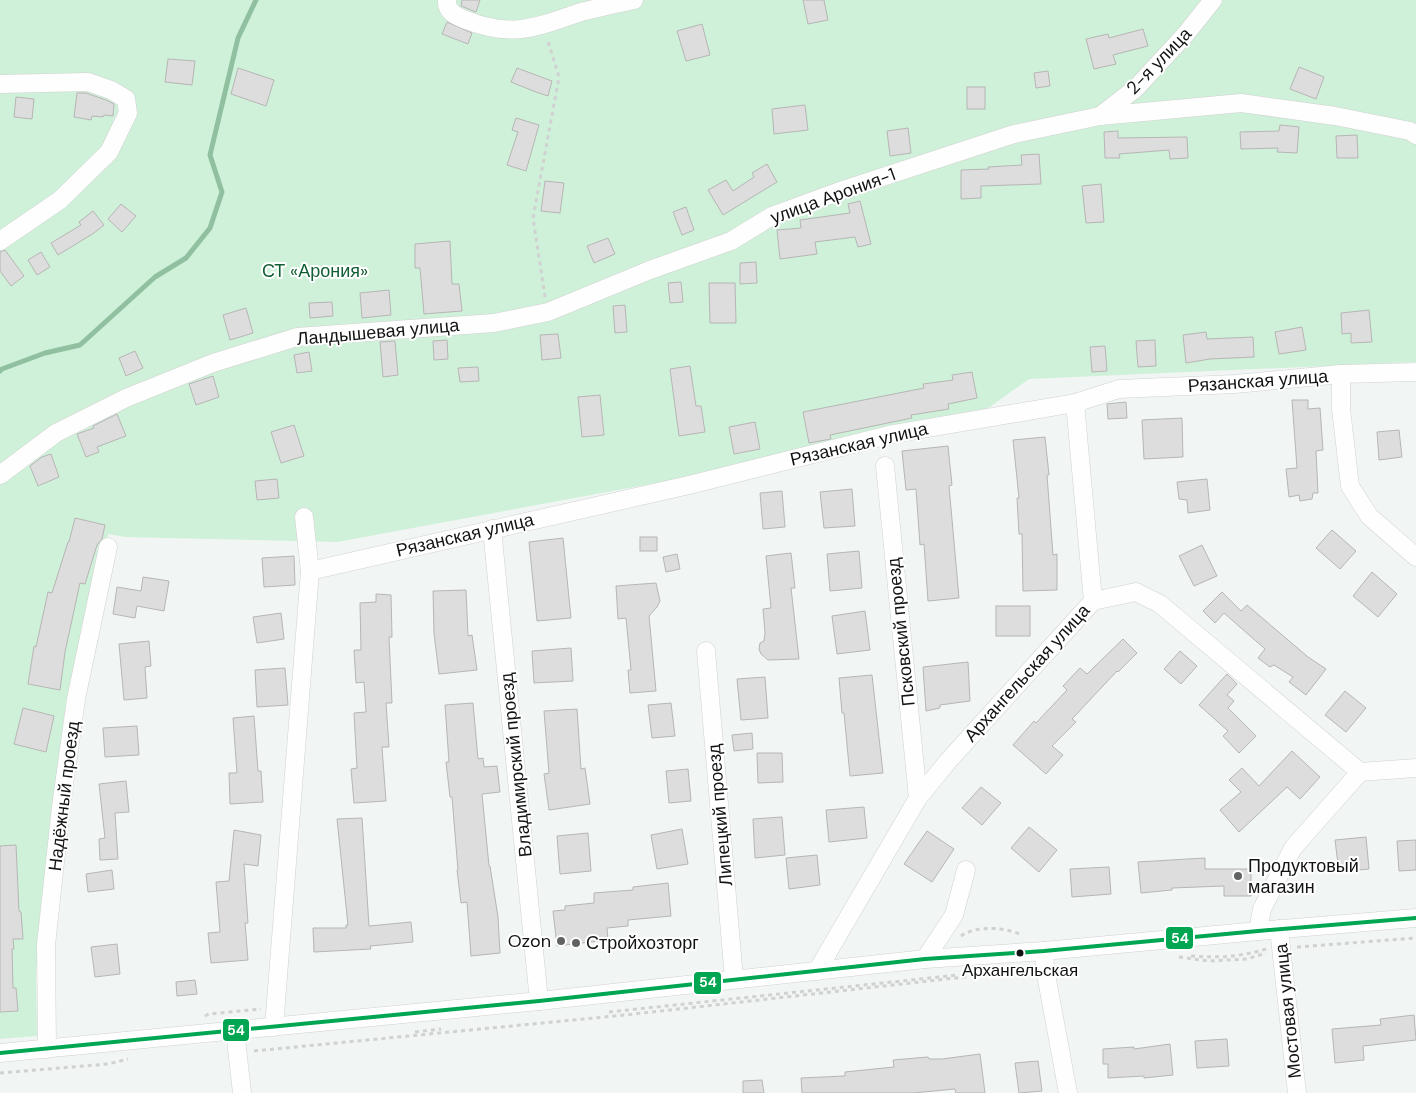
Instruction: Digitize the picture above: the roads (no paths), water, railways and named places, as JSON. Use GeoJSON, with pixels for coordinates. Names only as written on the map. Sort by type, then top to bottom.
{"type":"FeatureCollection","features":[{"type":"Feature","properties":{"kind":"street"},"geometry":{"type":"LineString","coordinates":[[447,0],[447,6],[454,15],[479,26],[512,31],[543,26],[576,6],[634,0]]}},
{"type":"Feature","properties":{"kind":"street","name":"2-я улица"},"geometry":{"type":"LineString","coordinates":[[1100,116],[1136,88],[1185,36],[1213,0]]}},
{"type":"Feature","properties":{"kind":"street"},"geometry":{"type":"LineString","coordinates":[[0,84],[88,82],[111,90],[126,99],[128,113],[109,152],[60,200],[0,241]]}},
{"type":"Feature","properties":{"kind":"street"},"geometry":{"type":"LineString","coordinates":[[1100,116],[1241,103],[1336,116],[1410,131],[1416,135]]}},
{"type":"Feature","properties":{"kind":"street","name":"улица Арония-1"},"geometry":{"type":"LineString","coordinates":[[548,312],[650,270],[731,242],[772,216],[843,190],[1014,134],[1100,116]]}},
{"type":"Feature","properties":{"kind":"street","name":"Ландышевая улица"},"geometry":{"type":"LineString","coordinates":[[0,475],[56,433],[126,398],[213,363],[297,337],[494,323],[548,312]]}},
{"type":"Feature","properties":{"kind":"street","name":"Рязанская улица"},"geometry":{"type":"LineString","coordinates":[[310,570],[689,485],[893,434],[1075,403],[1119,389],[1235,384],[1341,374],[1416,372]]}},
{"type":"Feature","properties":{"kind":"street"},"geometry":{"type":"LineString","coordinates":[[1341,374],[1341,409],[1350,486],[1369,516],[1416,557]]}},
{"type":"Feature","properties":{"kind":"street"},"geometry":{"type":"LineString","coordinates":[[1075,403],[1093,601]]}},
{"type":"Feature","properties":{"kind":"street","name":"Псковский проезд"},"geometry":{"type":"LineString","coordinates":[[884,466],[918,798]]}},
{"type":"Feature","properties":{"kind":"street"},"geometry":{"type":"LineString","coordinates":[[274,1027],[310,570],[304,517]]}},
{"type":"Feature","properties":{"kind":"street","name":"Владимирский проезд"},"geometry":{"type":"LineString","coordinates":[[492,529],[539,1001]]}},
{"type":"Feature","properties":{"kind":"street","name":"Надёжный проезд"},"geometry":{"type":"LineString","coordinates":[[47,1049],[46,945],[61,807],[76,699],[108,547]]}},
{"type":"Feature","properties":{"kind":"street","name":"Архангельская улица"},"geometry":{"type":"LineString","coordinates":[[817,970],[918,798],[949,760],[1093,601],[1136,592],[1160,604],[1360,772]]}},
{"type":"Feature","properties":{"kind":"street","name":"Липецкий проезд"},"geometry":{"type":"LineString","coordinates":[[706,651],[734,980]]}},
{"type":"Feature","properties":{"kind":"street"},"geometry":{"type":"LineString","coordinates":[[1258,930],[1262,908],[1293,848],[1360,772],[1416,768]]}},
{"type":"Feature","properties":{"kind":"street"},"geometry":{"type":"LineString","coordinates":[[925,959],[954,915],[966,870]]}},
{"type":"Feature","properties":{"kind":"street"},"geometry":{"type":"LineString","coordinates":[[0,1053],[539,1001],[925,959],[1044,951],[1258,930],[1416,918]]}},
{"type":"Feature","properties":{"kind":"street","name":"Мостовая улица"},"geometry":{"type":"LineString","coordinates":[[1279,929],[1297,1093]]}},
{"type":"Feature","properties":{"kind":"street"},"geometry":{"type":"LineString","coordinates":[[1044,951],[1045,969],[1068,1093]]}},
{"type":"Feature","properties":{"kind":"street"},"geometry":{"type":"LineString","coordinates":[[235,1030],[242,1093]]}},
{"type":"Feature","properties":{"kind":"waterway"},"geometry":{"type":"LineString","coordinates":[[0,371],[45,353],[80,345],[155,277],[186,258],[210,228],[222,192],[210,155],[238,38],[256,0]]}},
{"type":"Feature","properties":{"kind":"place","name":"Продуктовый магазин"},"geometry":{"type":"Point","coordinates":[1238,876]}},
{"type":"Feature","properties":{"kind":"place","name":"Ozon"},"geometry":{"type":"Point","coordinates":[561,941]}},
{"type":"Feature","properties":{"kind":"place","name":"Стройхозторг"},"geometry":{"type":"Point","coordinates":[576,943]}},
{"type":"Feature","properties":{"kind":"place","name":"Архангельская"},"geometry":{"type":"Point","coordinates":[1020,953]}},
{"type":"Feature","properties":{"kind":"park label","name":"СТ «Арония»"},"geometry":{"type":"Point","coordinates":[315,271]}}]}
